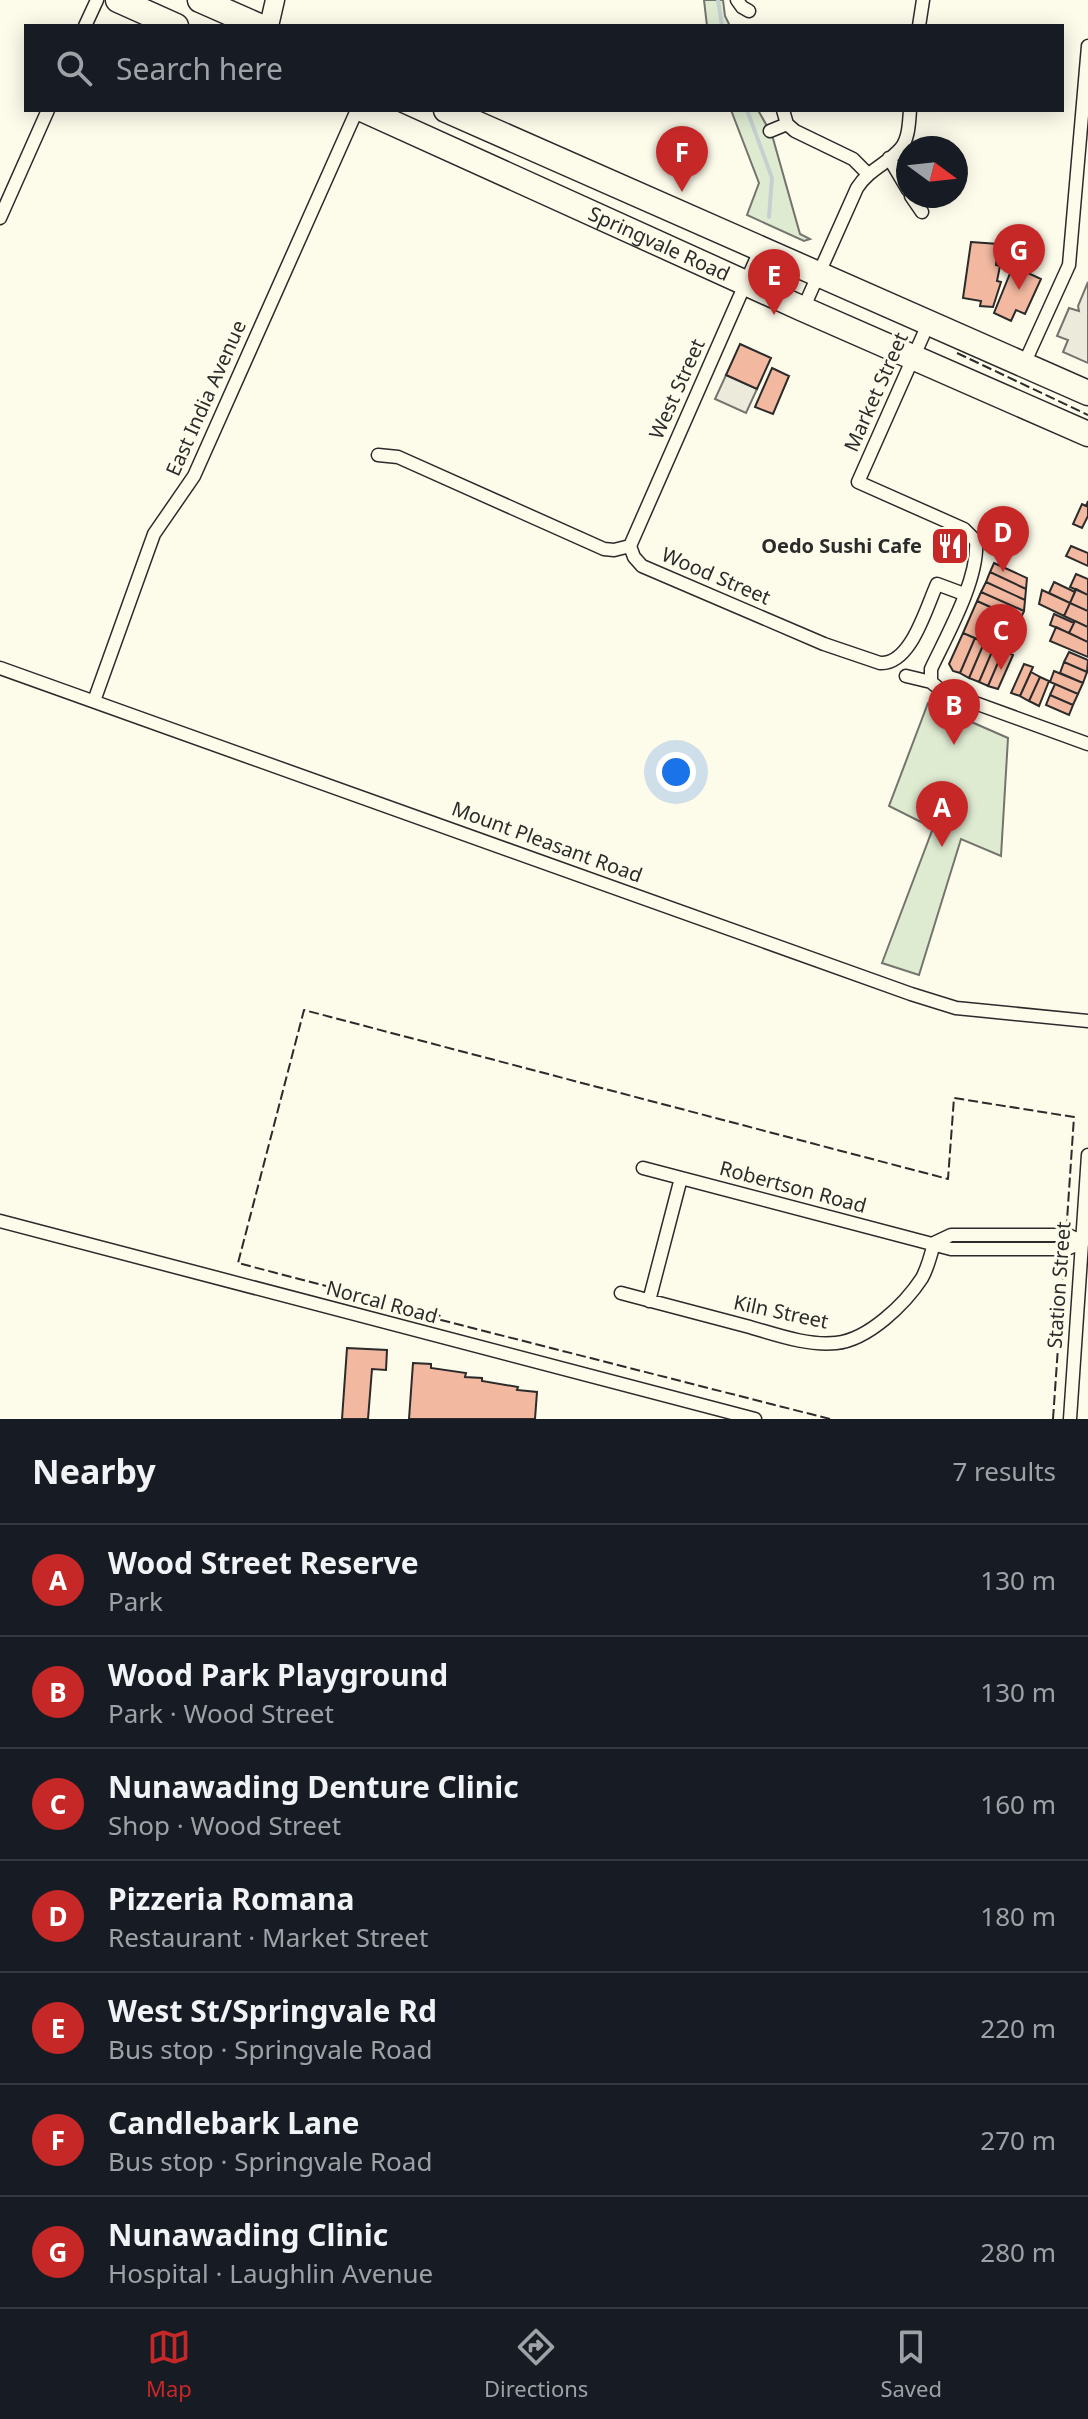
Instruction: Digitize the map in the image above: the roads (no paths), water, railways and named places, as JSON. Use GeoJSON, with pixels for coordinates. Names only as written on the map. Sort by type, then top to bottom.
{"type":"FeatureCollection","features":[{"type":"Feature","properties":{"kind":"highway"},"geometry":{"type":"LineString","coordinates":[[118,0],[172,24]]}},
{"type":"Feature","properties":{"kind":"highway"},"geometry":{"type":"LineString","coordinates":[[200,0],[254,24]]}},
{"type":"Feature","properties":{"kind":"highway","name":"Springvale Road"},"geometry":{"type":"LineString","coordinates":[[368,112],[913,359],[1088,434]]}},
{"type":"Feature","properties":{"kind":"highway","name":"Springvale Road"},"geometry":{"type":"LineString","coordinates":[[451,112],[1088,393]]}},
{"type":"Feature","properties":{"kind":"street"},"geometry":{"type":"LineString","coordinates":[[86,24],[97,0]]}},
{"type":"Feature","properties":{"kind":"street"},"geometry":{"type":"LineString","coordinates":[[269,24],[275,0]]}},
{"type":"Feature","properties":{"kind":"street"},"geometry":{"type":"LineString","coordinates":[[919,24],[923,0]]}},
{"type":"Feature","properties":{"kind":"street"},"geometry":{"type":"LineString","coordinates":[[735,5],[749,11]]}},
{"type":"Feature","properties":{"kind":"street"},"geometry":{"type":"LineString","coordinates":[[1024,364],[1069,265],[1088,46]]}},
{"type":"Feature","properties":{"kind":"street"},"geometry":{"type":"LineString","coordinates":[[0,218],[47,112]]}},
{"type":"Feature","properties":{"kind":"street","name":"East India Avenue"},"geometry":{"type":"LineString","coordinates":[[94,701],[154,534],[194,476],[356,112]]}},
{"type":"Feature","properties":{"kind":"street"},"geometry":{"type":"LineString","coordinates":[[784,112],[787,124],[795,131],[853,159],[868,174]]}},
{"type":"Feature","properties":{"kind":"street"},"geometry":{"type":"LineString","coordinates":[[803,309],[857,188],[868,174],[902,148],[910,112]]}},
{"type":"Feature","properties":{"kind":"street"},"geometry":{"type":"LineString","coordinates":[[770,131],[787,124]]}},
{"type":"Feature","properties":{"kind":"street"},"geometry":{"type":"LineString","coordinates":[[889,158],[896,170]]}},
{"type":"Feature","properties":{"kind":"street"},"geometry":{"type":"LineString","coordinates":[[919,208],[922,212]]}},
{"type":"Feature","properties":{"kind":"street","name":"West Street"},"geometry":{"type":"LineString","coordinates":[[630,546],[761,248]]}},
{"type":"Feature","properties":{"kind":"street","name":"Market Street"},"geometry":{"type":"LineString","coordinates":[[929,322],[858,482],[964,529],[976,541],[976,560],[931,669],[931,682]]}},
{"type":"Feature","properties":{"kind":"street"},"geometry":{"type":"LineString","coordinates":[[378,455],[398,457],[604,549],[630,546]]}},
{"type":"Feature","properties":{"kind":"street","name":"Wood Street"},"geometry":{"type":"LineString","coordinates":[[630,546],[642,566],[824,644],[880,663],[889,664],[906,652],[937,584],[964,594]]}},
{"type":"Feature","properties":{"kind":"street","name":"Mount Pleasant Road"},"geometry":{"type":"LineString","coordinates":[[0,668],[911,994],[956,1008],[1088,1021]]}},
{"type":"Feature","properties":{"kind":"street"},"geometry":{"type":"LineString","coordinates":[[906,676],[931,682],[942,691],[1088,744]]}},
{"type":"Feature","properties":{"kind":"street","name":"Station Street"},"geometry":{"type":"LineString","coordinates":[[1070,1419],[1088,1155]]}},
{"type":"Feature","properties":{"kind":"street","name":"Robertson Road"},"geometry":{"type":"LineString","coordinates":[[643,1168],[951,1249],[1067,1249],[1083,1242]]}},
{"type":"Feature","properties":{"kind":"street"},"geometry":{"type":"LineString","coordinates":[[649,1301],[681,1178]]}},
{"type":"Feature","properties":{"kind":"street","name":"Norcal Road"},"geometry":{"type":"LineString","coordinates":[[0,1221],[755,1419]]}},
{"type":"Feature","properties":{"kind":"street","name":"Kiln Street"},"geometry":{"type":"LineString","coordinates":[[621,1293],[792,1339],[824,1343],[847,1341],[877,1327],[916,1285],[926,1270],[934,1243]]}},
{"type":"Feature","properties":{"kind":"waterway"},"geometry":{"type":"LineString","coordinates":[[718,0],[722,24]]}},
{"type":"Feature","properties":{"kind":"waterway"},"geometry":{"type":"LineString","coordinates":[[748,112],[772,178],[769,217]]}},
{"type":"Feature","properties":{"kind":"place","name":"Candlebark Lane"},"geometry":{"type":"Point","coordinates":[682,192]}},
{"type":"Feature","properties":{"kind":"place","name":"Nunawading Clinic"},"geometry":{"type":"Point","coordinates":[1019,290]}},
{"type":"Feature","properties":{"kind":"place","name":"West St/Springvale Rd"},"geometry":{"type":"Point","coordinates":[774,315]}},
{"type":"Feature","properties":{"kind":"place","name":"Oedo Sushi Cafe"},"geometry":{"type":"Point","coordinates":[950,546]}},
{"type":"Feature","properties":{"kind":"place","name":"Pizzeria Romana"},"geometry":{"type":"Point","coordinates":[1003,572]}},
{"type":"Feature","properties":{"kind":"place","name":"Nunawading Denture Clinic"},"geometry":{"type":"Point","coordinates":[1001,670]}},
{"type":"Feature","properties":{"kind":"place","name":"Wood Park Playground"},"geometry":{"type":"Point","coordinates":[954,745]}},
{"type":"Feature","properties":{"kind":"place","name":"Wood Street Reserve"},"geometry":{"type":"Point","coordinates":[942,847]}}]}
